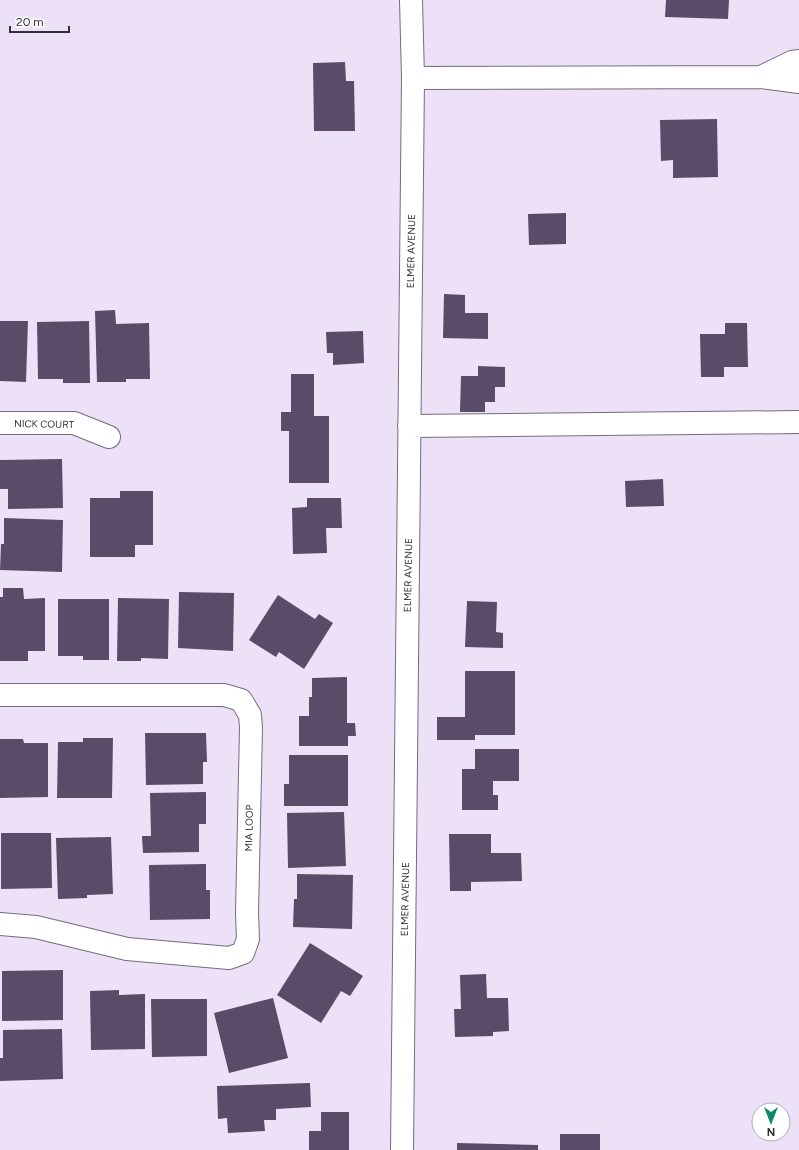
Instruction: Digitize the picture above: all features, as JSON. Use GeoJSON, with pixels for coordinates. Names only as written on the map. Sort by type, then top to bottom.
{"type":"FeatureCollection","features":[{"type":"Feature","properties":{"kind":"street","name":"ELMER AVENUE"},"geometry":{"type":"LineString","coordinates":[[402,1150],[413,78],[412,0]]}},
{"type":"Feature","properties":{"kind":"street"},"geometry":{"type":"LineString","coordinates":[[761,77],[792,62],[799,61]]}},
{"type":"Feature","properties":{"kind":"street"},"geometry":{"type":"LineString","coordinates":[[413,78],[761,77],[799,82]]}},
{"type":"Feature","properties":{"kind":"street"},"geometry":{"type":"LineString","coordinates":[[409,426],[799,422]]}},
{"type":"Feature","properties":{"kind":"street","name":"NICK COURT"},"geometry":{"type":"LineString","coordinates":[[0,423],[74,423],[109,437]]}},
{"type":"Feature","properties":{"kind":"street","name":"MIA LOOP"},"geometry":{"type":"LineString","coordinates":[[0,695],[224,695],[241,700],[250,715],[251,728],[247,913],[248,939],[243,953],[229,958],[127,949],[36,928],[0,924]]}},
{"type":"Feature","properties":{"kind":"building"},"geometry":{"type":"Polygon","coordinates":[[[666,0],[729,0],[728,19],[665,17],[666,0]]]}},
{"type":"Feature","properties":{"kind":"building"},"geometry":{"type":"Polygon","coordinates":[[[345,62],[346,81],[354,81],[355,131],[314,131],[313,63],[345,62]]]}},
{"type":"Feature","properties":{"kind":"building"},"geometry":{"type":"Polygon","coordinates":[[[717,119],[718,177],[673,178],[673,160],[661,161],[660,120],[717,119]]]}},
{"type":"Feature","properties":{"kind":"building"},"geometry":{"type":"Polygon","coordinates":[[[566,213],[566,244],[529,245],[528,214],[566,213]]]}},
{"type":"Feature","properties":{"kind":"building"},"geometry":{"type":"Polygon","coordinates":[[[444,294],[465,295],[465,313],[488,313],[488,339],[443,338],[444,294]]]}},
{"type":"Feature","properties":{"kind":"building"},"geometry":{"type":"Polygon","coordinates":[[[115,310],[116,324],[149,323],[150,379],[126,379],[126,382],[97,382],[95,311],[115,310]]]}},
{"type":"Feature","properties":{"kind":"building"},"geometry":{"type":"Polygon","coordinates":[[[0,321],[28,321],[26,382],[0,381],[0,321]]]}},
{"type":"Feature","properties":{"kind":"building"},"geometry":{"type":"Polygon","coordinates":[[[89,321],[90,383],[63,383],[63,379],[38,379],[37,322],[89,321]]]}},
{"type":"Feature","properties":{"kind":"building"},"geometry":{"type":"Polygon","coordinates":[[[725,323],[747,323],[748,367],[724,367],[724,377],[701,377],[700,334],[725,334],[725,323]]]}},
{"type":"Feature","properties":{"kind":"building"},"geometry":{"type":"Polygon","coordinates":[[[363,331],[364,363],[333,365],[333,353],[327,353],[326,332],[363,331]]]}},
{"type":"Feature","properties":{"kind":"building"},"geometry":{"type":"Polygon","coordinates":[[[478,366],[505,367],[505,387],[495,387],[495,402],[485,402],[485,412],[460,412],[461,376],[478,376],[478,366]]]}},
{"type":"Feature","properties":{"kind":"building"},"geometry":{"type":"Polygon","coordinates":[[[291,374],[314,374],[314,416],[329,416],[329,483],[289,483],[289,431],[281,431],[281,412],[291,412],[291,374]]]}},
{"type":"Feature","properties":{"kind":"building"},"geometry":{"type":"Polygon","coordinates":[[[62,459],[63,508],[8,509],[8,489],[0,489],[0,460],[62,459]]]}},
{"type":"Feature","properties":{"kind":"building"},"geometry":{"type":"Polygon","coordinates":[[[663,479],[664,506],[626,507],[625,481],[663,479]]]}},
{"type":"Feature","properties":{"kind":"building"},"geometry":{"type":"Polygon","coordinates":[[[120,491],[153,491],[153,545],[135,545],[135,557],[90,557],[90,498],[120,498],[120,491]]]}},
{"type":"Feature","properties":{"kind":"building"},"geometry":{"type":"Polygon","coordinates":[[[307,498],[341,498],[342,528],[326,528],[327,553],[293,554],[292,508],[307,507],[307,498]]]}},
{"type":"Feature","properties":{"kind":"building"},"geometry":{"type":"Polygon","coordinates":[[[4,518],[63,520],[62,572],[0,570],[1,544],[4,544],[4,518]]]}},
{"type":"Feature","properties":{"kind":"building"},"geometry":{"type":"Polygon","coordinates":[[[3,588],[23,588],[24,599],[45,598],[45,651],[28,651],[28,661],[0,661],[0,597],[3,597],[3,588]]]}},
{"type":"Feature","properties":{"kind":"building"},"geometry":{"type":"Polygon","coordinates":[[[179,592],[234,593],[233,651],[178,648],[179,592]]]}},
{"type":"Feature","properties":{"kind":"building"},"geometry":{"type":"Polygon","coordinates":[[[278,595],[315,619],[319,614],[333,623],[304,669],[279,652],[276,657],[249,640],[278,595]]]}},
{"type":"Feature","properties":{"kind":"building"},"geometry":{"type":"Polygon","coordinates":[[[118,598],[169,599],[168,659],[141,658],[141,661],[117,661],[118,598]]]}},
{"type":"Feature","properties":{"kind":"building"},"geometry":{"type":"Polygon","coordinates":[[[58,599],[109,599],[109,660],[83,660],[83,656],[58,656],[58,599]]]}},
{"type":"Feature","properties":{"kind":"building"},"geometry":{"type":"Polygon","coordinates":[[[467,601],[497,602],[496,632],[503,633],[503,648],[465,647],[467,601]]]}},
{"type":"Feature","properties":{"kind":"building"},"geometry":{"type":"Polygon","coordinates":[[[465,671],[515,671],[515,735],[475,735],[475,740],[437,740],[437,717],[465,717],[465,671]]]}},
{"type":"Feature","properties":{"kind":"building"},"geometry":{"type":"Polygon","coordinates":[[[347,677],[347,723],[355,723],[356,736],[348,736],[348,746],[299,746],[299,716],[309,716],[309,697],[312,697],[312,678],[347,677]]]}},
{"type":"Feature","properties":{"kind":"building"},"geometry":{"type":"Polygon","coordinates":[[[145,733],[206,733],[207,762],[203,762],[203,784],[146,785],[145,733]]]}},
{"type":"Feature","properties":{"kind":"building"},"geometry":{"type":"Polygon","coordinates":[[[83,738],[113,738],[112,798],[57,798],[58,742],[83,742],[83,738]]]}},
{"type":"Feature","properties":{"kind":"building"},"geometry":{"type":"Polygon","coordinates":[[[0,739],[23,739],[24,743],[48,743],[48,797],[0,798],[0,739]]]}},
{"type":"Feature","properties":{"kind":"building"},"geometry":{"type":"Polygon","coordinates":[[[475,749],[519,749],[519,781],[493,781],[493,795],[498,795],[498,810],[462,810],[462,769],[475,769],[475,749]]]}},
{"type":"Feature","properties":{"kind":"building"},"geometry":{"type":"Polygon","coordinates":[[[289,755],[348,755],[348,806],[284,806],[284,784],[289,784],[289,755]]]}},
{"type":"Feature","properties":{"kind":"building"},"geometry":{"type":"Polygon","coordinates":[[[206,792],[206,824],[199,824],[199,852],[143,853],[142,836],[151,836],[150,793],[206,792]]]}},
{"type":"Feature","properties":{"kind":"building"},"geometry":{"type":"Polygon","coordinates":[[[344,812],[346,866],[288,868],[287,813],[344,812]]]}},
{"type":"Feature","properties":{"kind":"building"},"geometry":{"type":"Polygon","coordinates":[[[1,833],[51,833],[52,888],[1,889],[1,833]]]}},
{"type":"Feature","properties":{"kind":"building"},"geometry":{"type":"Polygon","coordinates":[[[449,834],[491,834],[491,853],[521,853],[522,881],[471,882],[471,891],[450,891],[449,834]]]}},
{"type":"Feature","properties":{"kind":"building"},"geometry":{"type":"Polygon","coordinates":[[[111,837],[113,894],[87,895],[87,898],[58,899],[56,838],[111,837]]]}},
{"type":"Feature","properties":{"kind":"building"},"geometry":{"type":"Polygon","coordinates":[[[206,864],[206,890],[210,890],[210,919],[150,920],[149,865],[206,864]]]}},
{"type":"Feature","properties":{"kind":"building"},"geometry":{"type":"Polygon","coordinates":[[[297,874],[353,875],[352,929],[293,927],[294,899],[297,899],[297,874]]]}},
{"type":"Feature","properties":{"kind":"building"},"geometry":{"type":"Polygon","coordinates":[[[310,943],[363,976],[350,996],[341,991],[321,1023],[277,995],[310,943]]]}},
{"type":"Feature","properties":{"kind":"building"},"geometry":{"type":"Polygon","coordinates":[[[63,970],[63,1020],[2,1021],[2,971],[63,970]]]}},
{"type":"Feature","properties":{"kind":"building"},"geometry":{"type":"Polygon","coordinates":[[[486,974],[487,998],[508,998],[509,1031],[493,1032],[493,1036],[455,1037],[454,1009],[461,1009],[460,975],[486,974]]]}},
{"type":"Feature","properties":{"kind":"building"},"geometry":{"type":"Polygon","coordinates":[[[119,990],[119,995],[145,994],[145,1049],[91,1050],[90,991],[119,990]]]}},
{"type":"Feature","properties":{"kind":"building"},"geometry":{"type":"Polygon","coordinates":[[[273,998],[288,1058],[229,1073],[214,1013],[273,998]]]}},
{"type":"Feature","properties":{"kind":"building"},"geometry":{"type":"Polygon","coordinates":[[[151,999],[207,999],[207,1056],[152,1057],[151,999]]]}},
{"type":"Feature","properties":{"kind":"building"},"geometry":{"type":"Polygon","coordinates":[[[62,1029],[63,1079],[0,1081],[0,1058],[3,1058],[3,1030],[62,1029]]]}},
{"type":"Feature","properties":{"kind":"building"},"geometry":{"type":"Polygon","coordinates":[[[310,1083],[311,1107],[276,1109],[276,1120],[264,1120],[265,1131],[228,1133],[227,1118],[218,1119],[217,1086],[310,1083]]]}},
{"type":"Feature","properties":{"kind":"building"},"geometry":{"type":"Polygon","coordinates":[[[321,1112],[349,1112],[349,1150],[309,1150],[309,1131],[321,1131],[321,1112]]]}},
{"type":"Feature","properties":{"kind":"building"},"geometry":{"type":"Polygon","coordinates":[[[560,1134],[600,1134],[600,1150],[560,1150],[560,1134]]]}},
{"type":"Feature","properties":{"kind":"building"},"geometry":{"type":"Polygon","coordinates":[[[457,1143],[538,1145],[538,1150],[457,1150],[457,1143]]]}}]}
